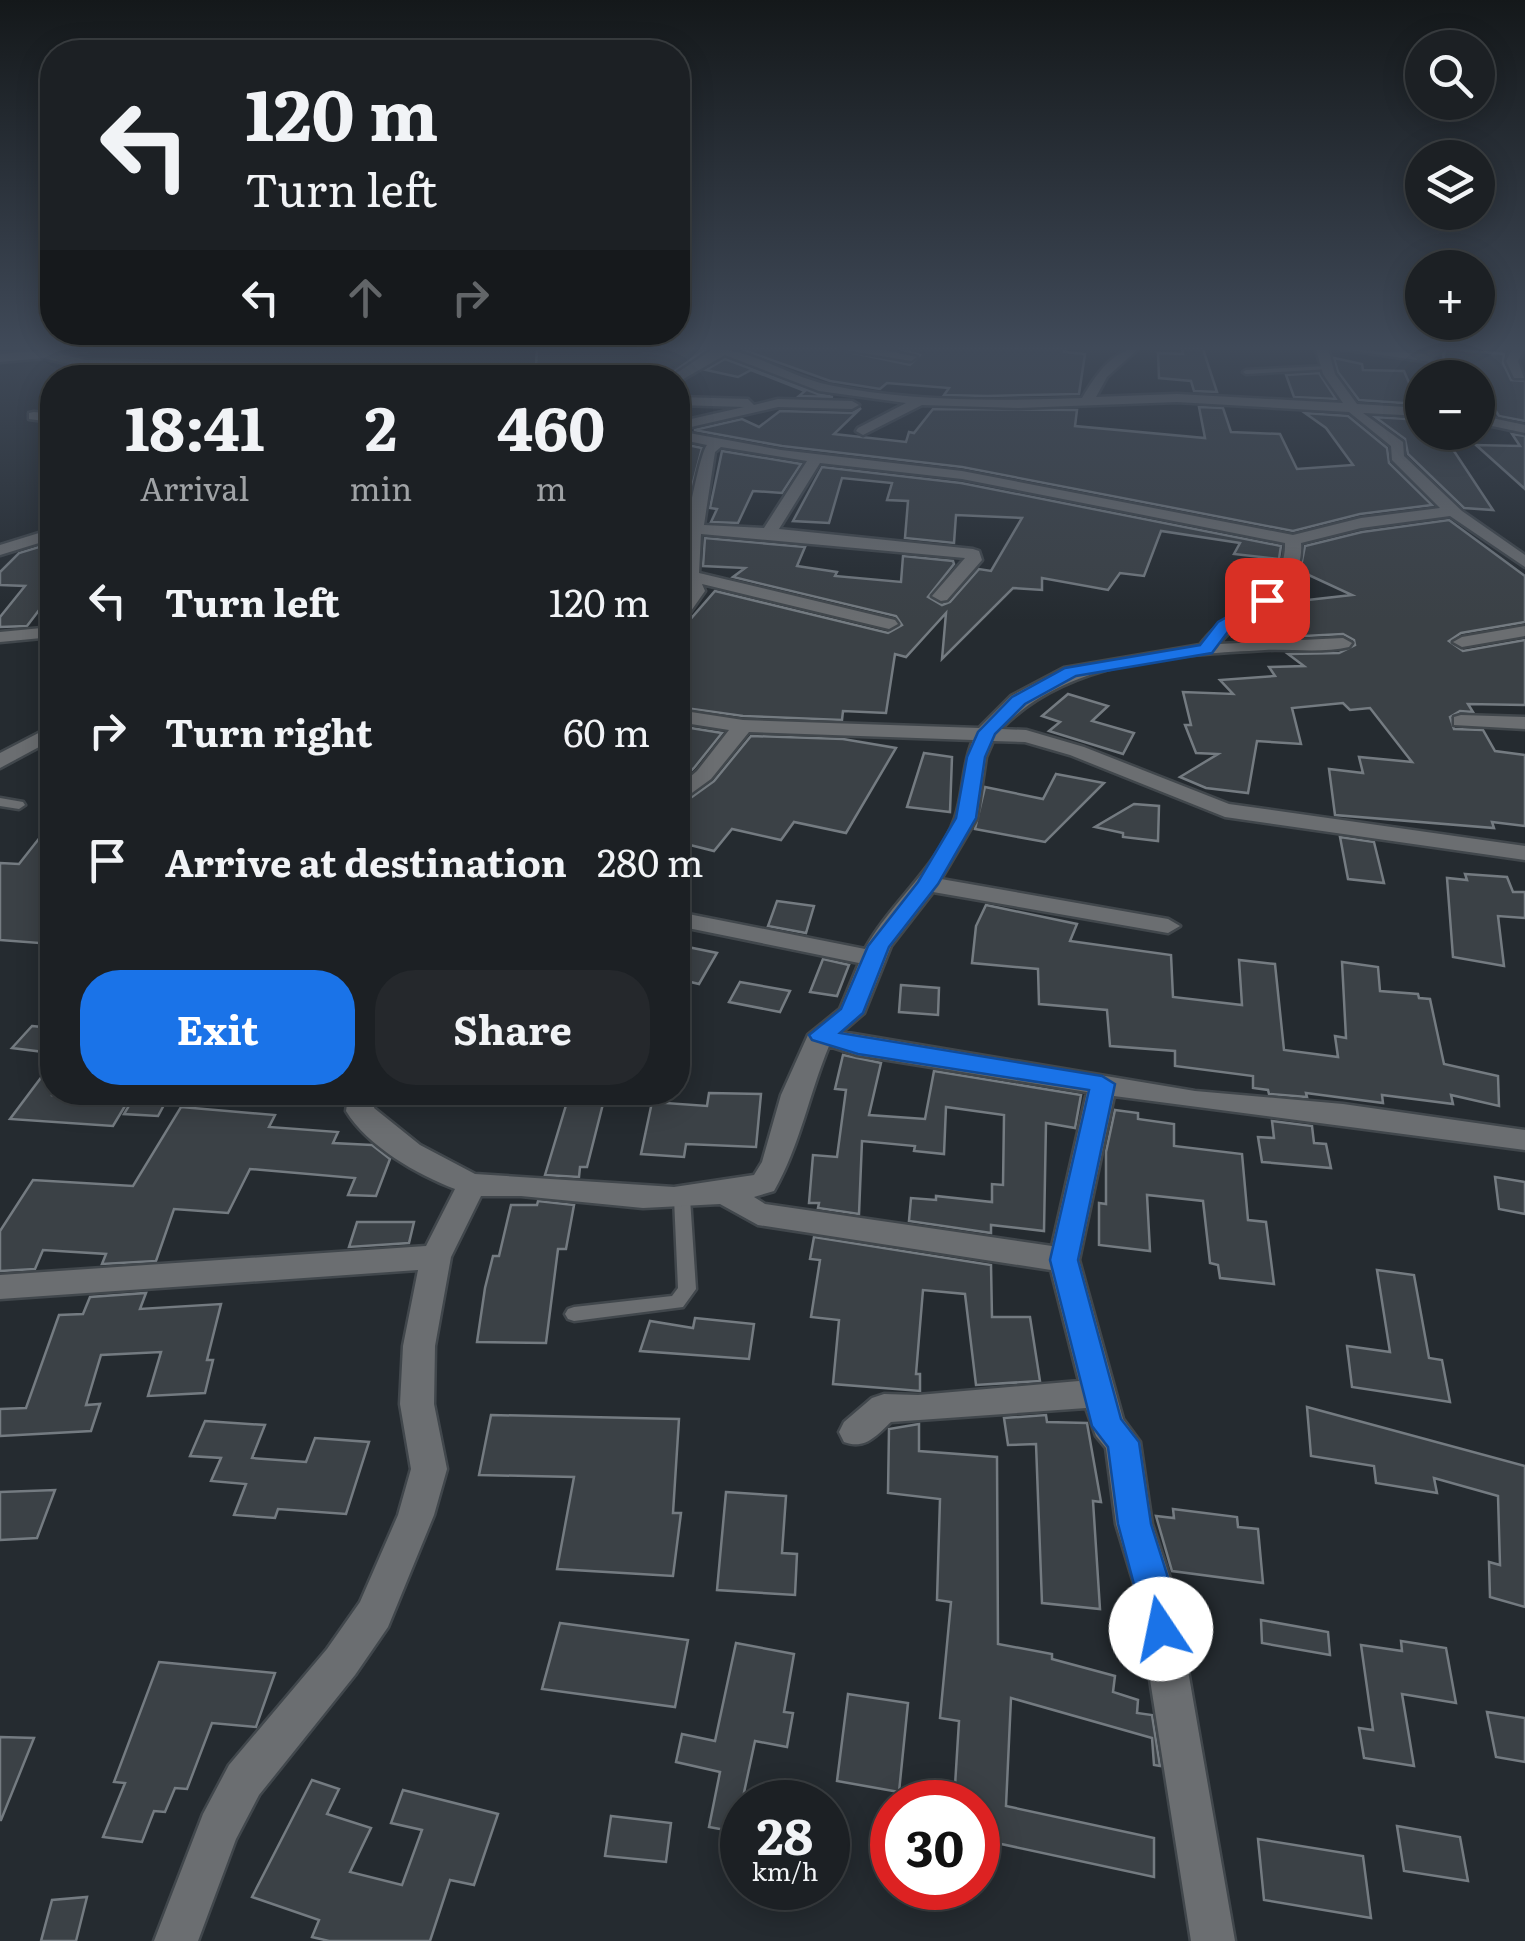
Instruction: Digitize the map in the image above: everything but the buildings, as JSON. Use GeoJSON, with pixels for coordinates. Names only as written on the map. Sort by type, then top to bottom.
{"type":"FeatureCollection","features":[{"type":"Feature","properties":{"kind":"street"},"geometry":{"type":"LineString","coordinates":[[700,440],[962,475],[1293,540],[1343,526],[1454,511]]}},
{"type":"Feature","properties":{"kind":"street"},"geometry":{"type":"LineString","coordinates":[[1391,440],[1398,445],[1397,457],[1454,511],[1525,562]]}},
{"type":"Feature","properties":{"kind":"street"},"geometry":{"type":"LineString","coordinates":[[690,560],[692,529],[702,501],[708,451],[717,443]]}},
{"type":"Feature","properties":{"kind":"street"},"geometry":{"type":"LineString","coordinates":[[769,533],[786,500],[817,457]]}},
{"type":"Feature","properties":{"kind":"street"},"geometry":{"type":"LineString","coordinates":[[692,529],[973,554],[974,560],[941,596]]}},
{"type":"Feature","properties":{"kind":"street"},"geometry":{"type":"LineString","coordinates":[[0,550],[40,538]]}},
{"type":"Feature","properties":{"kind":"street"},"geometry":{"type":"LineString","coordinates":[[1206,650],[1224,626],[1267,600],[1290,566],[1296,552],[1293,540]]}},
{"type":"Feature","properties":{"kind":"street"},"geometry":{"type":"LineString","coordinates":[[690,576],[889,624]]}},
{"type":"Feature","properties":{"kind":"street"},"geometry":{"type":"LineString","coordinates":[[1462,642],[1525,631]]}},
{"type":"Feature","properties":{"kind":"street"},"geometry":{"type":"LineString","coordinates":[[0,637],[40,633]]}},
{"type":"Feature","properties":{"kind":"street"},"geometry":{"type":"LineString","coordinates":[[361,1105],[360,1111],[382,1132],[431,1166],[472,1185],[509,1184],[682,1198],[764,1183],[776,1162],[795,1095],[821,1035],[852,1013],[872,958],[928,884],[966,818],[976,757],[987,732],[1018,700],[1071,672],[1206,650],[1343,643]]}},
{"type":"Feature","properties":{"kind":"street"},"geometry":{"type":"LineString","coordinates":[[690,718],[743,726],[1026,736],[1077,750],[1225,810],[1525,853]]}},
{"type":"Feature","properties":{"kind":"street"},"geometry":{"type":"LineString","coordinates":[[1461,721],[1525,724]]}},
{"type":"Feature","properties":{"kind":"street"},"geometry":{"type":"LineString","coordinates":[[690,787],[704,776],[743,726]]}},
{"type":"Feature","properties":{"kind":"street"},"geometry":{"type":"LineString","coordinates":[[0,762],[40,739]]}},
{"type":"Feature","properties":{"kind":"street"},"geometry":{"type":"LineString","coordinates":[[928,884],[1168,926]]}},
{"type":"Feature","properties":{"kind":"street"},"geometry":{"type":"LineString","coordinates":[[690,921],[872,958]]}},
{"type":"Feature","properties":{"kind":"street"},"geometry":{"type":"LineString","coordinates":[[821,1035],[858,1046],[1195,1100],[1343,1114],[1525,1140]]}},
{"type":"Feature","properties":{"kind":"street"},"geometry":{"type":"LineString","coordinates":[[1102,1084],[1064,1260],[1108,1426],[1123,1442],[1134,1524],[1155,1590],[1212,1941]]}},
{"type":"Feature","properties":{"kind":"street"},"geometry":{"type":"LineString","coordinates":[[176,1941],[218,1829],[244,1780],[374,1614],[416,1515],[429,1469],[416,1404],[419,1346],[436,1257],[472,1185]]}},
{"type":"Feature","properties":{"kind":"street"},"geometry":{"type":"LineString","coordinates":[[724,1192],[758,1214],[1064,1260]]}},
{"type":"Feature","properties":{"kind":"street"},"geometry":{"type":"LineString","coordinates":[[0,1287],[436,1257]]}},
{"type":"Feature","properties":{"kind":"street"},"geometry":{"type":"LineString","coordinates":[[856,1432],[884,1408],[918,1409],[1098,1392]]}},
{"type":"Feature","properties":{"kind":"lane"},"geometry":{"type":"LineString","coordinates":[[0,802],[18,805]]}},
{"type":"Feature","properties":{"kind":"lane"},"geometry":{"type":"LineString","coordinates":[[574,1314],[677,1302],[687,1290],[682,1198]]}},
{"type":"Feature","properties":{"kind":"route"},"geometry":{"type":"LineString","coordinates":[[1161,1629],[1155,1590],[1134,1524],[1123,1442],[1108,1426],[1064,1260],[1102,1084],[858,1046],[821,1035],[852,1013],[879,946],[928,884],[966,818],[976,757],[987,732],[1018,700],[1071,672],[1206,650],[1224,626],[1267,600]]}}]}
